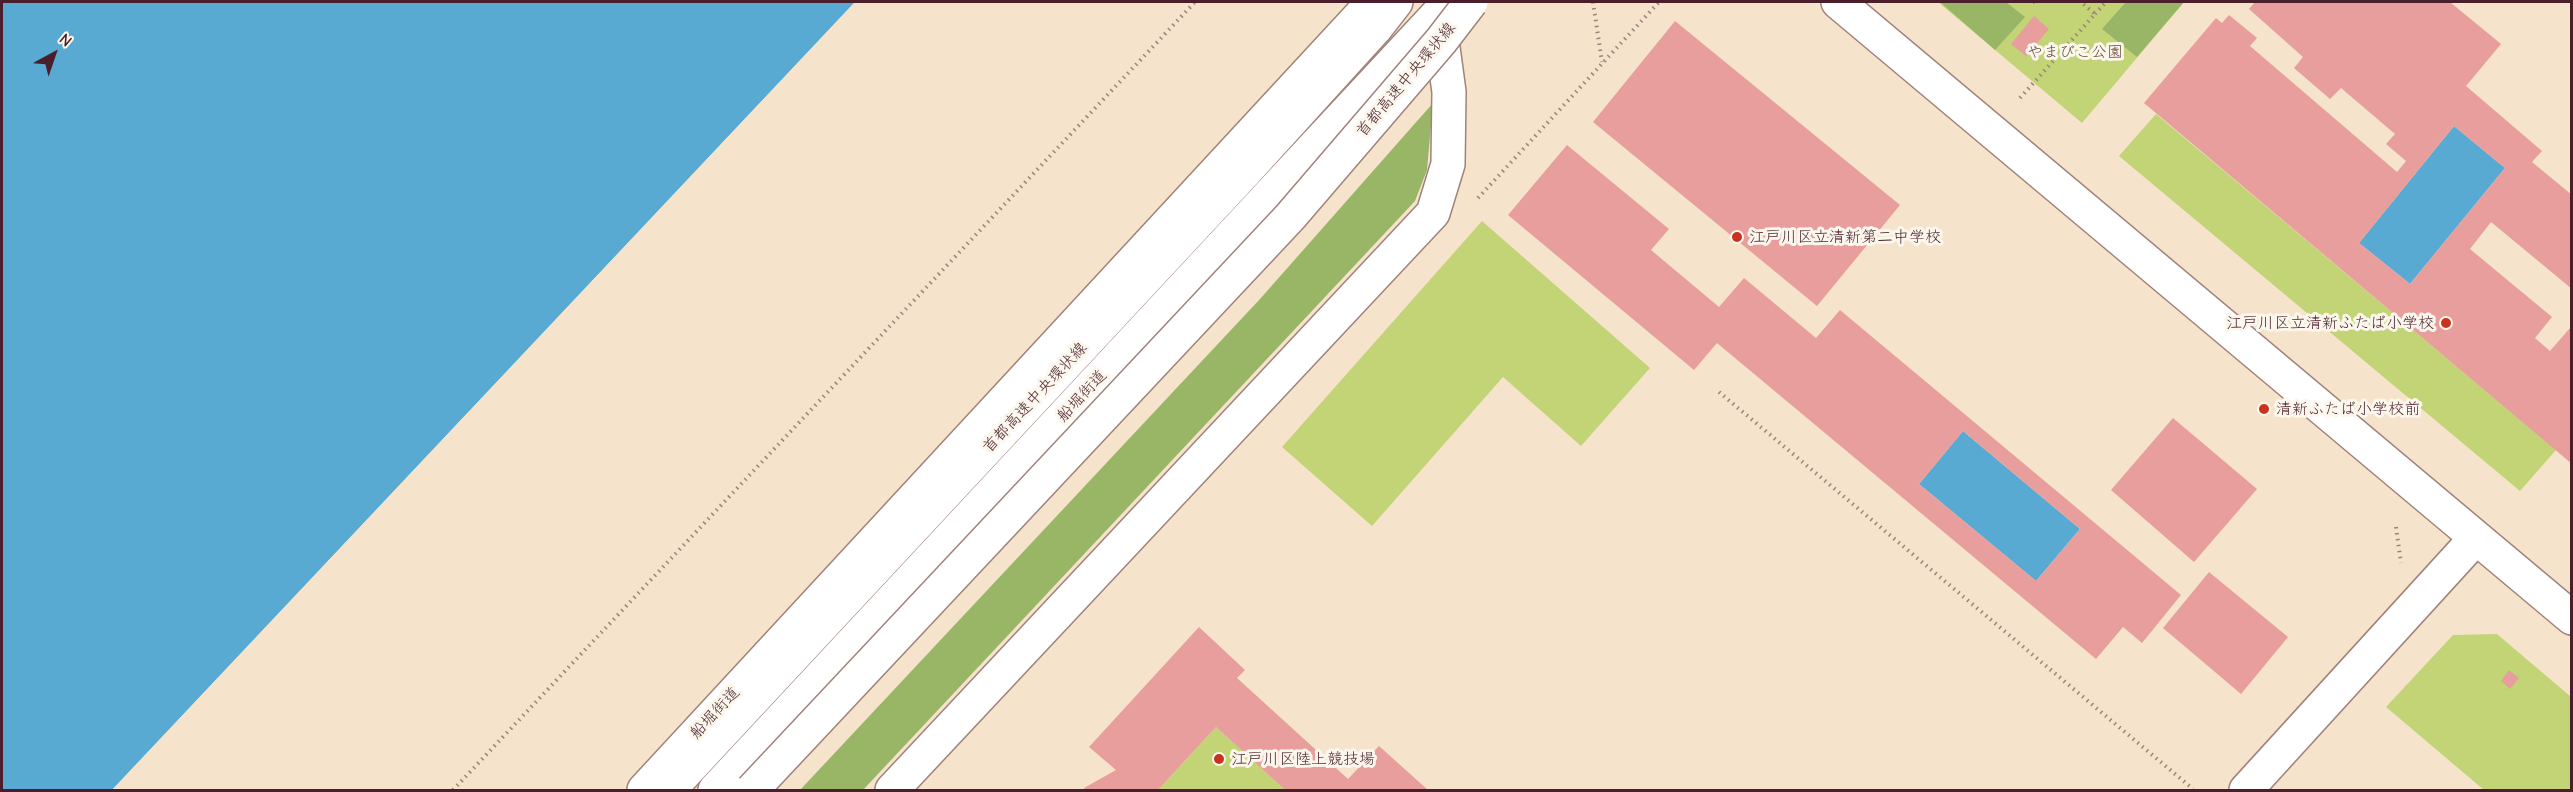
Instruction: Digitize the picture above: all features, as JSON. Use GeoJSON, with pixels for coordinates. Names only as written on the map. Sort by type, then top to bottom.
{"type":"FeatureCollection","features":[{"type":"Feature","properties":{"kind":"main road","name":"船堀街道"},"geometry":{"type":"LineString","coordinates":[[644,790],[1372,2]]}},
{"type":"Feature","properties":{"kind":"main road","name":"首都高速中央環状線"},"geometry":{"type":"LineString","coordinates":[[669,790],[1245,172],[1375,29],[1396,2]]}},
{"type":"Feature","properties":{"kind":"main road","name":"首都高速中央環状線"},"geometry":{"type":"LineString","coordinates":[[752,790],[1290,217],[1441,41],[1471,2]]}},
{"type":"Feature","properties":{"kind":"main road"},"geometry":{"type":"LineString","coordinates":[[1838,2],[2571,618]]}},
{"type":"Feature","properties":{"kind":"main road","name":"船堀街道"},"geometry":{"type":"LineString","coordinates":[[715,790],[1444,7]]}},
{"type":"Feature","properties":{"kind":"main road"},"geometry":{"type":"LineString","coordinates":[[892,790],[1432,213],[1448,164],[1449,92],[1444,7]]}},
{"type":"Feature","properties":{"kind":"main road"},"geometry":{"type":"LineString","coordinates":[[2246,790],[2475,538]]}},
{"type":"Feature","properties":{"kind":"path"},"geometry":{"type":"LineString","coordinates":[[453,790],[1196,2]]}},
{"type":"Feature","properties":{"kind":"path"},"geometry":{"type":"LineString","coordinates":[[1593,2],[1602,62]]}},
{"type":"Feature","properties":{"kind":"path"},"geometry":{"type":"LineString","coordinates":[[2081,2],[2095,14]]}},
{"type":"Feature","properties":{"kind":"path"},"geometry":{"type":"LineString","coordinates":[[2020,98],[2106,2]]}},
{"type":"Feature","properties":{"kind":"path"},"geometry":{"type":"LineString","coordinates":[[1719,392],[2193,789]]}},
{"type":"Feature","properties":{"kind":"path"},"geometry":{"type":"LineString","coordinates":[[2396,527],[2401,563]]}},
{"type":"Feature","properties":{"kind":"green space","name":"やまびこ公園"},"geometry":{"type":"Polygon","coordinates":[[[1938,2],[2184,2],[2082,123],[1938,2]]]}},
{"type":"Feature","properties":{"kind":"green space"},"geometry":{"type":"Polygon","coordinates":[[[1940,2],[2006,2],[2025,17],[1995,50],[1940,2]]]}},
{"type":"Feature","properties":{"kind":"green space"},"geometry":{"type":"Polygon","coordinates":[[[2126,2],[2184,2],[2137,57],[2102,29],[2126,2]]]}},
{"type":"Feature","properties":{"kind":"green space"},"geometry":{"type":"Polygon","coordinates":[[[1433,103],[1427,170],[1415,201],[863,790],[800,790],[1260,299],[1433,103]]]}},
{"type":"Feature","properties":{"kind":"green space"},"geometry":{"type":"Polygon","coordinates":[[[2156,114],[2556,450],[2520,491],[2119,156],[2156,114]]]}},
{"type":"Feature","properties":{"kind":"green space"},"geometry":{"type":"Polygon","coordinates":[[[1482,221],[1650,368],[1581,446],[1503,377],[1372,526],[1282,447],[1482,221]]]}},
{"type":"Feature","properties":{"kind":"green space"},"geometry":{"type":"Polygon","coordinates":[[[2497,634],[2571,697],[2571,790],[2484,790],[2386,707],[2453,635],[2497,634]]]}},
{"type":"Feature","properties":{"kind":"green space","name":"江戸川区陸上競技場"},"geometry":{"type":"Polygon","coordinates":[[[1216,727],[1285,790],[1158,790],[1216,727]]]}},
{"type":"Feature","properties":{"kind":"water"},"geometry":{"type":"Polygon","coordinates":[[[2,2],[855,2],[112,790],[2,790],[2,2]]]}},
{"type":"Feature","properties":{"kind":"water"},"geometry":{"type":"Polygon","coordinates":[[[2454,126],[2505,168],[2410,284],[2359,243],[2454,126]]]}},
{"type":"Feature","properties":{"kind":"water"},"geometry":{"type":"Polygon","coordinates":[[[1963,431],[2080,529],[2036,581],[1919,484],[1963,431]]]}},
{"type":"Feature","properties":{"kind":"pier"},"geometry":{"type":"Polygon","coordinates":[[[855,2],[858,2],[116,790],[112,790],[855,2]]]}},
{"type":"Feature","properties":{"kind":"building"},"geometry":{"type":"Polygon","coordinates":[[[2255,2],[2450,2],[2501,44],[2466,86],[2542,151],[2532,162],[2572,195],[2572,289],[2491,222],[2470,249],[2552,317],[2535,338],[2550,351],[2570,328],[2572,329],[2572,464],[2144,103],[2216,18],[2222,23],[2229,15],[2257,38],[2250,46],[2397,172],[2406,161],[2386,144],[2395,134],[2341,88],[2330,99],[2294,68],[2303,57],[2249,9],[2255,2]],[[2454,126],[2359,243],[2410,284],[2505,168],[2454,126]]]}},
{"type":"Feature","properties":{"kind":"building"},"geometry":{"type":"Polygon","coordinates":[[[2034,16],[2049,29],[2026,56],[2011,44],[2034,16]]]}},
{"type":"Feature","properties":{"kind":"building"},"geometry":{"type":"Polygon","coordinates":[[[1675,21],[1900,205],[1817,306],[1593,122],[1675,21]]]}},
{"type":"Feature","properties":{"kind":"building"},"geometry":{"type":"Polygon","coordinates":[[[1567,145],[1669,229],[1651,250],[1719,307],[1744,278],[1816,338],[1840,310],[2181,595],[2142,643],[2123,627],[2096,659],[1717,343],[1694,370],[1508,215],[1567,145]],[[1963,431],[1919,484],[2036,581],[2080,529],[1963,431]]]}},
{"type":"Feature","properties":{"kind":"building"},"geometry":{"type":"Polygon","coordinates":[[[2173,418],[2257,489],[2194,562],[2111,490],[2173,418]]]}},
{"type":"Feature","properties":{"kind":"building"},"geometry":{"type":"Polygon","coordinates":[[[2209,572],[2288,637],[2241,694],[2163,628],[2209,572]]]}},
{"type":"Feature","properties":{"kind":"building"},"geometry":{"type":"Polygon","coordinates":[[[1199,627],[1245,670],[1237,678],[1348,779],[1379,746],[1428,790],[1285,790],[1216,727],[1158,790],[1085,790],[1084,788],[1116,770],[1089,747],[1199,627]]]}},
{"type":"Feature","properties":{"kind":"building"},"geometry":{"type":"Polygon","coordinates":[[[2509,670],[2519,678],[2510,689],[2501,681],[2509,670]]]}},
{"type":"Feature","properties":{"kind":"place","name":"江戸川区立清新第二中学校"},"geometry":{"type":"Point","coordinates":[1737,237]}},
{"type":"Feature","properties":{"kind":"place","name":"江戸川区立清新ふたば小学校"},"geometry":{"type":"Point","coordinates":[2446,323]}},
{"type":"Feature","properties":{"kind":"place","name":"清新ふたば小学校前"},"geometry":{"type":"Point","coordinates":[2264,409]}},
{"type":"Feature","properties":{"kind":"place","name":"江戸川区陸上競技場"},"geometry":{"type":"Point","coordinates":[1219,759]}}]}
